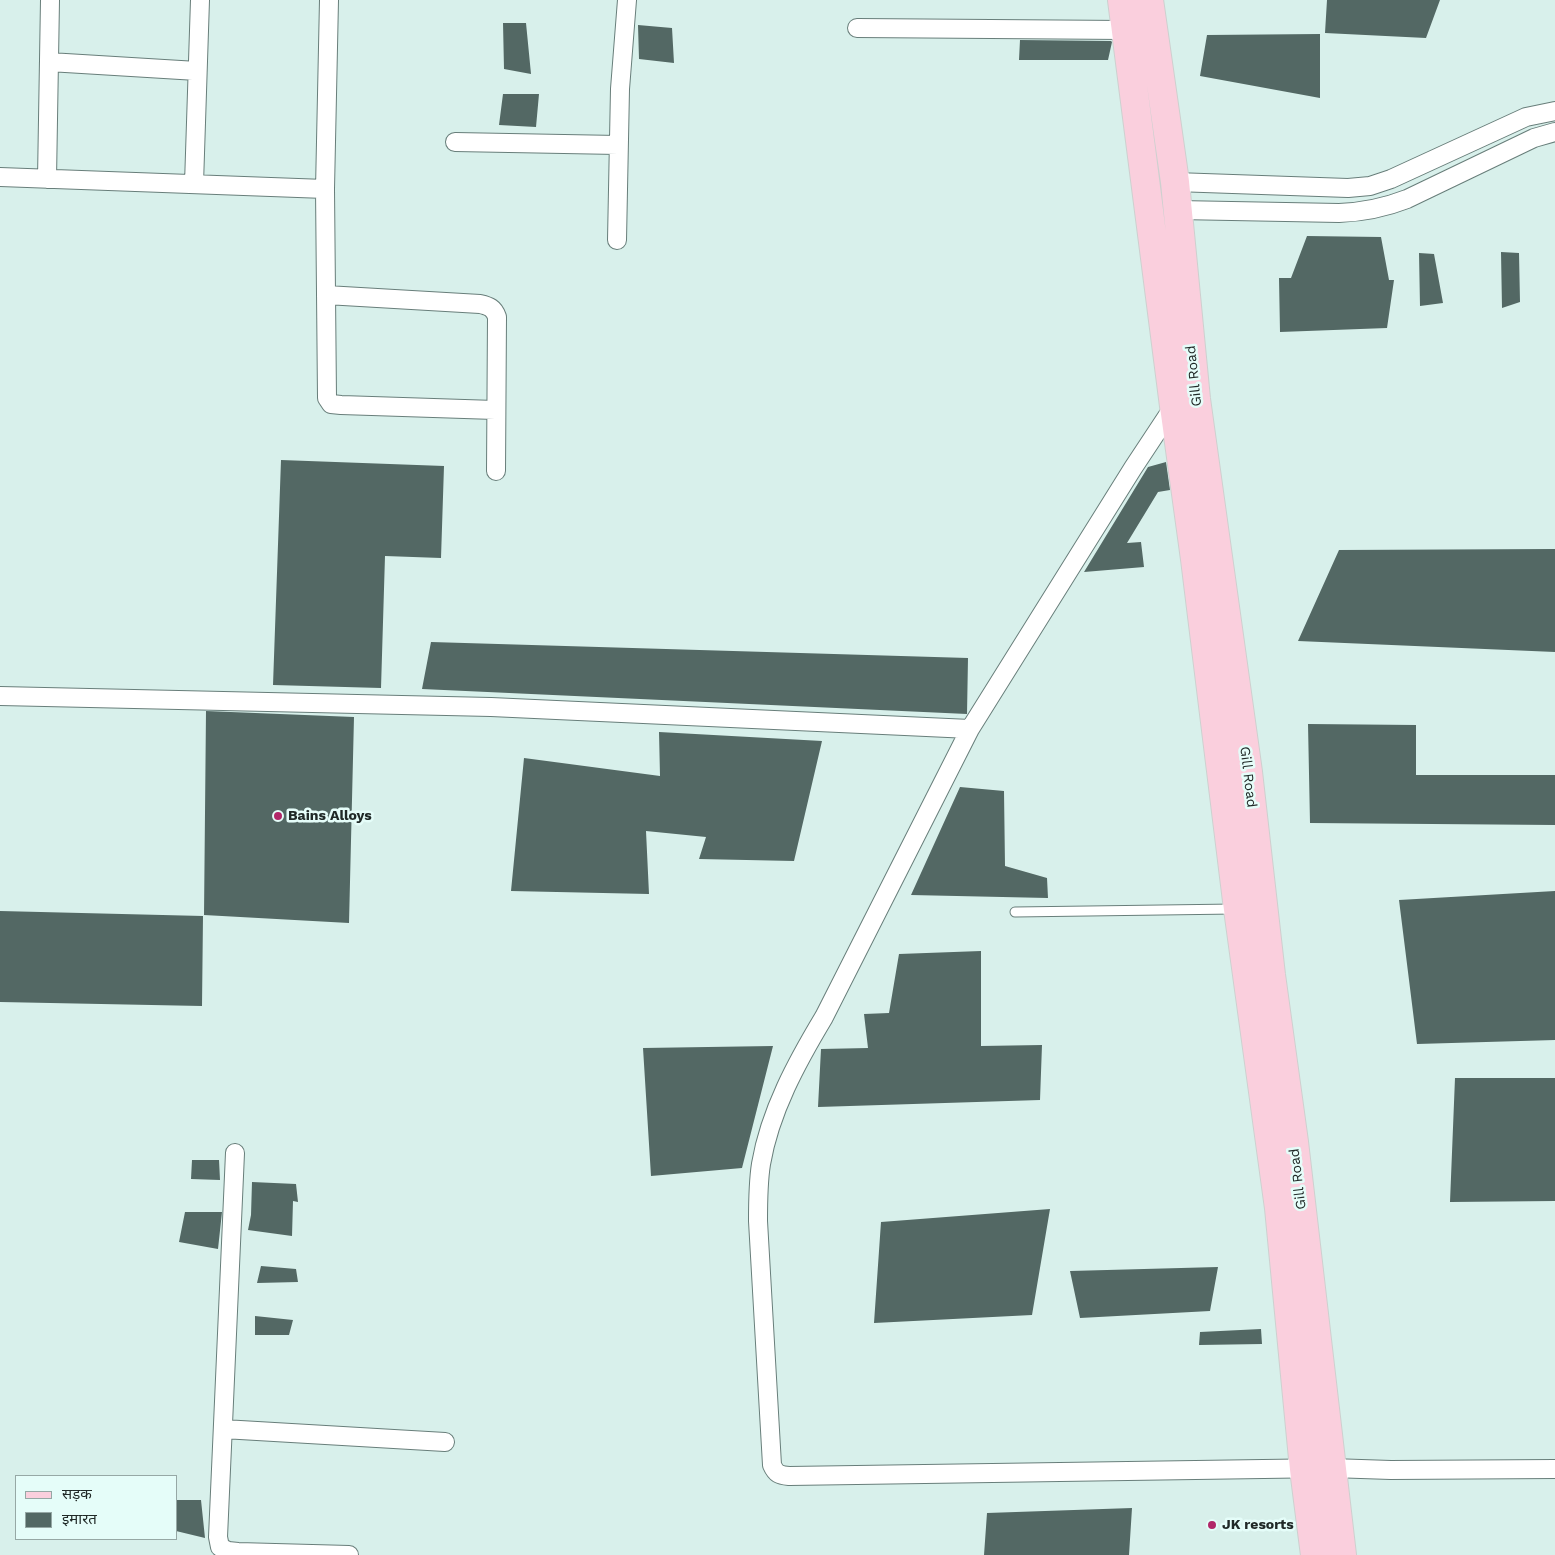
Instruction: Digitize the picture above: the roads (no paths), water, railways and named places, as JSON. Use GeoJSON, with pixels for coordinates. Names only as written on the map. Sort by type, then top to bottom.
{"type":"FeatureCollection","features":[{"type":"Feature","properties":{"kind":"main road"},"geometry":{"type":"LineString","coordinates":[[1122,0],[1195,559],[1238,909],[1279,1208],[1304,1469],[1315,1555]]}},
{"type":"Feature","properties":{"kind":"main road","name":"Gill Road"},"geometry":{"type":"LineString","coordinates":[[1149,0],[1175,182],[1196,399],[1248,772],[1271,975],[1294,1142],[1342,1555]]}},
{"type":"Feature","properties":{"kind":"street"},"geometry":{"type":"LineString","coordinates":[[47,179],[50,0]]}},
{"type":"Feature","properties":{"kind":"street"},"geometry":{"type":"LineString","coordinates":[[194,184],[200,0]]}},
{"type":"Feature","properties":{"kind":"street"},"geometry":{"type":"LineString","coordinates":[[329,0],[325,189],[327,398],[331,404],[495,410]]}},
{"type":"Feature","properties":{"kind":"street"},"geometry":{"type":"LineString","coordinates":[[617,240],[618,145],[627,0]]}},
{"type":"Feature","properties":{"kind":"street"},"geometry":{"type":"LineString","coordinates":[[857,28],[1125,30]]}},
{"type":"Feature","properties":{"kind":"street"},"geometry":{"type":"LineString","coordinates":[[49,62],[197,71]]}},
{"type":"Feature","properties":{"kind":"street"},"geometry":{"type":"LineString","coordinates":[[1175,182],[1348,188],[1370,186],[1391,179],[1526,117],[1555,111]]}},
{"type":"Feature","properties":{"kind":"street"},"geometry":{"type":"LineString","coordinates":[[1526,117],[1534,138]]}},
{"type":"Feature","properties":{"kind":"street"},"geometry":{"type":"LineString","coordinates":[[1178,210],[1310,213],[1364,212],[1386,208],[1534,138],[1555,132]]}},
{"type":"Feature","properties":{"kind":"street"},"geometry":{"type":"LineString","coordinates":[[455,142],[618,145]]}},
{"type":"Feature","properties":{"kind":"street"},"geometry":{"type":"LineString","coordinates":[[1443,154],[1455,176]]}},
{"type":"Feature","properties":{"kind":"street"},"geometry":{"type":"LineString","coordinates":[[0,177],[325,189]]}},
{"type":"Feature","properties":{"kind":"street"},"geometry":{"type":"LineString","coordinates":[[1221,183],[1222,211]]}},
{"type":"Feature","properties":{"kind":"street"},"geometry":{"type":"LineString","coordinates":[[1310,187],[1310,213]]}},
{"type":"Feature","properties":{"kind":"street"},"geometry":{"type":"LineString","coordinates":[[326,295],[480,304],[489,306],[494,310],[497,317],[496,471]]}},
{"type":"Feature","properties":{"kind":"street"},"geometry":{"type":"LineString","coordinates":[[1174,406],[1133,468],[970,730],[824,1017],[797,1063],[770,1126],[761,1163],[758,1221],[772,1465],[774,1471],[780,1475],[789,1476],[1331,1468],[1391,1470],[1555,1469]]}},
{"type":"Feature","properties":{"kind":"street"},"geometry":{"type":"LineString","coordinates":[[0,696],[491,707],[970,730]]}},
{"type":"Feature","properties":{"kind":"street"},"geometry":{"type":"LineString","coordinates":[[235,1153],[218,1537],[220,1547],[228,1551],[238,1552],[349,1555]]}},
{"type":"Feature","properties":{"kind":"street"},"geometry":{"type":"LineString","coordinates":[[223,1429],[445,1442]]}},
{"type":"Feature","properties":{"kind":"lane"},"geometry":{"type":"LineString","coordinates":[[1015,912],[1238,909]]}},
{"type":"Feature","properties":{"kind":"place","name":"Bains Alloys"},"geometry":{"type":"Point","coordinates":[278,816]}},
{"type":"Feature","properties":{"kind":"place","name":"JK resorts"},"geometry":{"type":"Point","coordinates":[1212,1525]}}]}
